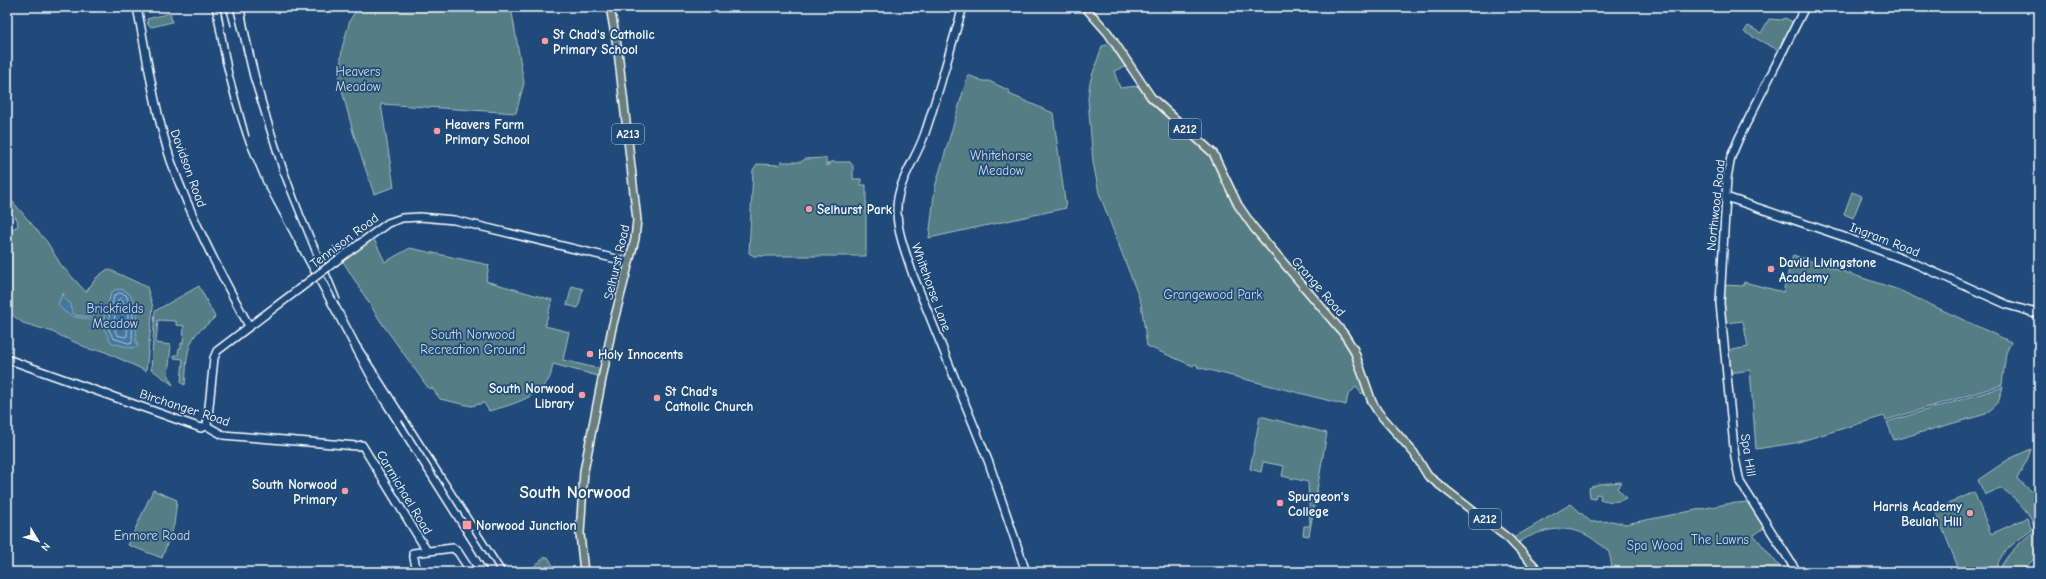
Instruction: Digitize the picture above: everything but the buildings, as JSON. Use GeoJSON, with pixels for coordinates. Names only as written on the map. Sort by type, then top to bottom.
{"type":"FeatureCollection","features":[{"type":"Feature","properties":{"kind":"main road","name":"Selhurst Road"},"geometry":{"type":"LineString","coordinates":[[584,572],[580,534],[581,496],[598,396],[612,328],[635,239],[637,220],[618,51],[610,7]]}},
{"type":"Feature","properties":{"kind":"main road","name":"Grange Road"},"geometry":{"type":"LineString","coordinates":[[1085,7],[1108,33],[1151,97],[1217,158],[1238,205],[1254,228],[1344,334],[1354,350],[1372,402],[1378,412],[1414,453],[1428,476],[1509,539],[1540,572]]}},
{"type":"Feature","properties":{"kind":"street","name":"Davidson Road"},"geometry":{"type":"LineString","coordinates":[[137,7],[158,111],[171,161],[210,251],[249,326]]}},
{"type":"Feature","properties":{"kind":"street","name":"Whitehorse Lane"},"geometry":{"type":"LineString","coordinates":[[963,7],[925,135],[901,184],[898,196],[897,217],[903,246],[913,275],[989,463],[1026,572]]}},
{"type":"Feature","properties":{"kind":"street","name":"Northwood Road"},"geometry":{"type":"LineString","coordinates":[[1724,351],[1720,303],[1723,224],[1728,169],[1738,138],[1805,7]]}},
{"type":"Feature","properties":{"kind":"street","name":"Ingram Road"},"geometry":{"type":"LineString","coordinates":[[1726,197],[1850,238],[1935,272],[2003,303],[2035,314]]}},
{"type":"Feature","properties":{"kind":"street","name":"Tennison Road"},"geometry":{"type":"LineString","coordinates":[[207,426],[215,354],[220,348],[388,222],[402,218],[420,217],[454,220],[629,262]]}},
{"type":"Feature","properties":{"kind":"street"},"geometry":{"type":"LineString","coordinates":[[2035,314],[2039,308]]}},
{"type":"Feature","properties":{"kind":"street","name":"Spa Hill"},"geometry":{"type":"LineString","coordinates":[[1724,351],[1737,476],[1796,572]]}},
{"type":"Feature","properties":{"kind":"street","name":"Birchanger Road"},"geometry":{"type":"LineString","coordinates":[[7,359],[201,428],[207,426],[223,435],[357,446],[362,445]]}},
{"type":"Feature","properties":{"kind":"street","name":"Carmichael Road"},"geometry":{"type":"LineString","coordinates":[[362,445],[427,551]]}},
{"type":"Feature","properties":{"kind":"street"},"geometry":{"type":"LineString","coordinates":[[416,572],[413,553],[454,548],[471,572]]}},
{"type":"Feature","properties":{"kind":"green space","name":"Heavers Meadow"},"geometry":{"type":"Polygon","coordinates":[[[358,7],[511,7],[524,83],[516,113],[381,104],[394,187],[374,194],[353,132],[339,79],[342,48],[350,20],[358,7]]]}},
{"type":"Feature","properties":{"kind":"green space"},"geometry":{"type":"Polygon","coordinates":[[[170,13],[172,22],[152,27],[148,25],[147,19],[170,13]]]}},
{"type":"Feature","properties":{"kind":"green space"},"geometry":{"type":"Polygon","coordinates":[[[1785,18],[1793,22],[1778,50],[1744,32],[1748,26],[1761,33],[1769,19],[1781,20],[1785,18]]]}},
{"type":"Feature","properties":{"kind":"green space","name":"Grangewood Park"},"geometry":{"type":"Polygon","coordinates":[[[1110,44],[1125,67],[1114,71],[1120,88],[1138,86],[1148,101],[1209,155],[1214,161],[1235,207],[1248,227],[1332,320],[1354,358],[1364,392],[1362,394],[1356,387],[1348,395],[1346,405],[1197,367],[1198,365],[1195,364],[1193,366],[1147,346],[1141,303],[1099,193],[1093,162],[1088,99],[1090,82],[1102,46],[1110,44]]]}},
{"type":"Feature","properties":{"kind":"green space","name":"Whitehorse Meadow"},"geometry":{"type":"Polygon","coordinates":[[[968,75],[983,81],[989,81],[1010,91],[1009,94],[1053,113],[1066,208],[929,238],[935,187],[968,75]]]}},
{"type":"Feature","properties":{"kind":"green space","name":"Selhurst Park"},"geometry":{"type":"Polygon","coordinates":[[[826,158],[826,166],[828,162],[829,166],[830,162],[850,162],[853,166],[853,179],[861,179],[861,185],[866,185],[866,256],[754,256],[749,253],[753,170],[757,164],[780,165],[781,162],[801,162],[805,159],[826,158]]]}},
{"type":"Feature","properties":{"kind":"green space"},"geometry":{"type":"Polygon","coordinates":[[[1852,192],[1862,196],[1853,218],[1844,214],[1852,192]]]}},
{"type":"Feature","properties":{"kind":"green space","name":"Brickfields Meadow"},"geometry":{"type":"Polygon","coordinates":[[[7,195],[47,242],[61,265],[86,292],[97,277],[108,269],[147,287],[153,307],[146,371],[101,350],[92,350],[50,331],[23,323],[7,311],[7,231],[18,226],[17,219],[7,209],[7,195]]]}},
{"type":"Feature","properties":{"kind":"green space","name":"South Norwood Recreation Ground"},"geometry":{"type":"Polygon","coordinates":[[[373,237],[385,262],[410,248],[489,265],[486,281],[552,300],[545,326],[569,332],[563,360],[600,369],[598,376],[553,364],[549,379],[538,391],[505,407],[489,411],[484,403],[471,406],[440,399],[432,388],[429,389],[381,322],[342,260],[373,237]]]}},
{"type":"Feature","properties":{"kind":"green space"},"geometry":{"type":"Polygon","coordinates":[[[1793,255],[1899,290],[2011,342],[2006,353],[2002,385],[1886,420],[1884,416],[1795,443],[1756,449],[1750,370],[1730,373],[1727,351],[1748,347],[1743,321],[1725,323],[1724,285],[1743,286],[1744,282],[1783,292],[1793,255]]]}},
{"type":"Feature","properties":{"kind":"green space"},"geometry":{"type":"Polygon","coordinates":[[[199,286],[215,317],[198,332],[191,344],[187,357],[185,385],[181,383],[183,359],[174,358],[174,355],[178,355],[179,348],[181,348],[181,343],[183,343],[184,326],[176,325],[176,321],[158,320],[156,343],[171,345],[168,376],[173,385],[151,369],[155,311],[199,286]]]}},
{"type":"Feature","properties":{"kind":"green space"},"geometry":{"type":"Polygon","coordinates":[[[572,286],[583,289],[578,308],[567,305],[572,286]]]}},
{"type":"Feature","properties":{"kind":"green space"},"geometry":{"type":"Polygon","coordinates":[[[2003,387],[1998,403],[1986,414],[1894,440],[1887,422],[2003,387]]]}},
{"type":"Feature","properties":{"kind":"green space"},"geometry":{"type":"Polygon","coordinates":[[[1260,416],[1327,433],[1309,536],[1303,535],[1304,526],[1310,526],[1308,482],[1282,476],[1284,466],[1263,462],[1261,472],[1250,469],[1260,416]]]}},
{"type":"Feature","properties":{"kind":"green space"},"geometry":{"type":"Polygon","coordinates":[[[2031,449],[2017,479],[2039,497],[2039,554],[2021,572],[2000,572],[1999,570],[2002,564],[2010,553],[2034,531],[2034,526],[2032,520],[2022,506],[2010,495],[2000,488],[1985,495],[1978,480],[2009,459],[2031,449]]]}},
{"type":"Feature","properties":{"kind":"green space"},"geometry":{"type":"Polygon","coordinates":[[[1622,483],[1617,488],[1626,498],[1619,501],[1610,501],[1600,499],[1601,495],[1596,494],[1595,499],[1590,498],[1589,488],[1599,484],[1622,483]]]}},
{"type":"Feature","properties":{"kind":"green space","name":"Enmore Road"},"geometry":{"type":"Polygon","coordinates":[[[153,490],[177,500],[174,525],[162,558],[128,545],[153,490]]]}},
{"type":"Feature","properties":{"kind":"green space"},"geometry":{"type":"Polygon","coordinates":[[[1974,492],[1991,534],[2027,518],[2032,530],[2015,542],[2004,553],[1997,565],[1997,572],[1960,572],[1935,510],[1974,492]]]}},
{"type":"Feature","properties":{"kind":"green space","name":"Spa Wood"},"geometry":{"type":"Polygon","coordinates":[[[1748,502],[1764,528],[1754,535],[1784,572],[1613,572],[1610,556],[1607,550],[1589,536],[1579,532],[1558,529],[1548,530],[1537,533],[1518,543],[1513,538],[1571,504],[1591,522],[1612,521],[1626,524],[1726,504],[1748,502]]]}},
{"type":"Feature","properties":{"kind":"green space"},"geometry":{"type":"Polygon","coordinates":[[[545,557],[548,557],[557,572],[535,572],[532,568],[545,557]]]}},
{"type":"Feature","properties":{"kind":"water"},"geometry":{"type":"Polygon","coordinates":[[[120,289],[127,292],[131,297],[136,311],[136,342],[138,346],[131,348],[112,343],[102,326],[96,322],[68,314],[58,304],[63,293],[65,299],[71,304],[72,312],[75,315],[88,317],[103,322],[111,293],[114,290],[120,289]]]}},
{"type":"Feature","properties":{"kind":"railway"},"geometry":{"type":"LineString","coordinates":[[212,7],[222,61],[232,101],[244,138],[263,183],[377,396],[488,572]]}},
{"type":"Feature","properties":{"kind":"railway"},"geometry":{"type":"LineString","coordinates":[[220,7],[232,73],[249,136]]}},
{"type":"Feature","properties":{"kind":"railway"},"geometry":{"type":"LineString","coordinates":[[226,7],[231,26]]}},
{"type":"Feature","properties":{"kind":"railway"},"geometry":{"type":"LineString","coordinates":[[233,7],[250,78],[280,173],[315,259],[359,343],[506,572]]}},
{"type":"Feature","properties":{"kind":"railway"},"geometry":{"type":"LineString","coordinates":[[244,7],[261,86],[285,164],[304,215],[340,299]]}},
{"type":"Feature","properties":{"kind":"railway"},"geometry":{"type":"LineString","coordinates":[[402,421],[498,572]]}},
{"type":"Feature","properties":{"kind":"place","name":"St Chad's Catholic Primary School"},"geometry":{"type":"Point","coordinates":[545,41]}},
{"type":"Feature","properties":{"kind":"place","name":"Heavers Farm Primary School"},"geometry":{"type":"Point","coordinates":[437,131]}},
{"type":"Feature","properties":{"kind":"place","name":"Selhurst Park"},"geometry":{"type":"Point","coordinates":[809,209]}},
{"type":"Feature","properties":{"kind":"place","name":"David Livingstone Academy"},"geometry":{"type":"Point","coordinates":[1771,269]}},
{"type":"Feature","properties":{"kind":"place","name":"Holy Innocents"},"geometry":{"type":"Point","coordinates":[590,354]}},
{"type":"Feature","properties":{"kind":"place","name":"South Norwood Library"},"geometry":{"type":"Point","coordinates":[582,395]}},
{"type":"Feature","properties":{"kind":"place","name":"St Chad's Catholic Church"},"geometry":{"type":"Point","coordinates":[657,398]}},
{"type":"Feature","properties":{"kind":"place","name":"South Norwood Primary"},"geometry":{"type":"Point","coordinates":[345,491]}},
{"type":"Feature","properties":{"kind":"place","name":"Spurgeon's College"},"geometry":{"type":"Point","coordinates":[1280,503]}},
{"type":"Feature","properties":{"kind":"place","name":"Harris Academy Beulah Hill"},"geometry":{"type":"Point","coordinates":[1970,513]}},
{"type":"Feature","properties":{"kind":"place","name":"Norwood Junction"},"geometry":{"type":"Point","coordinates":[467,525]}},
{"type":"Feature","properties":{"kind":"district","name":"South Norwood"},"geometry":{"type":"Point","coordinates":[575,492]}},
{"type":"Feature","properties":{"kind":"park label","name":"The Lawns"},"geometry":{"type":"Point","coordinates":[1720,539]}}]}
